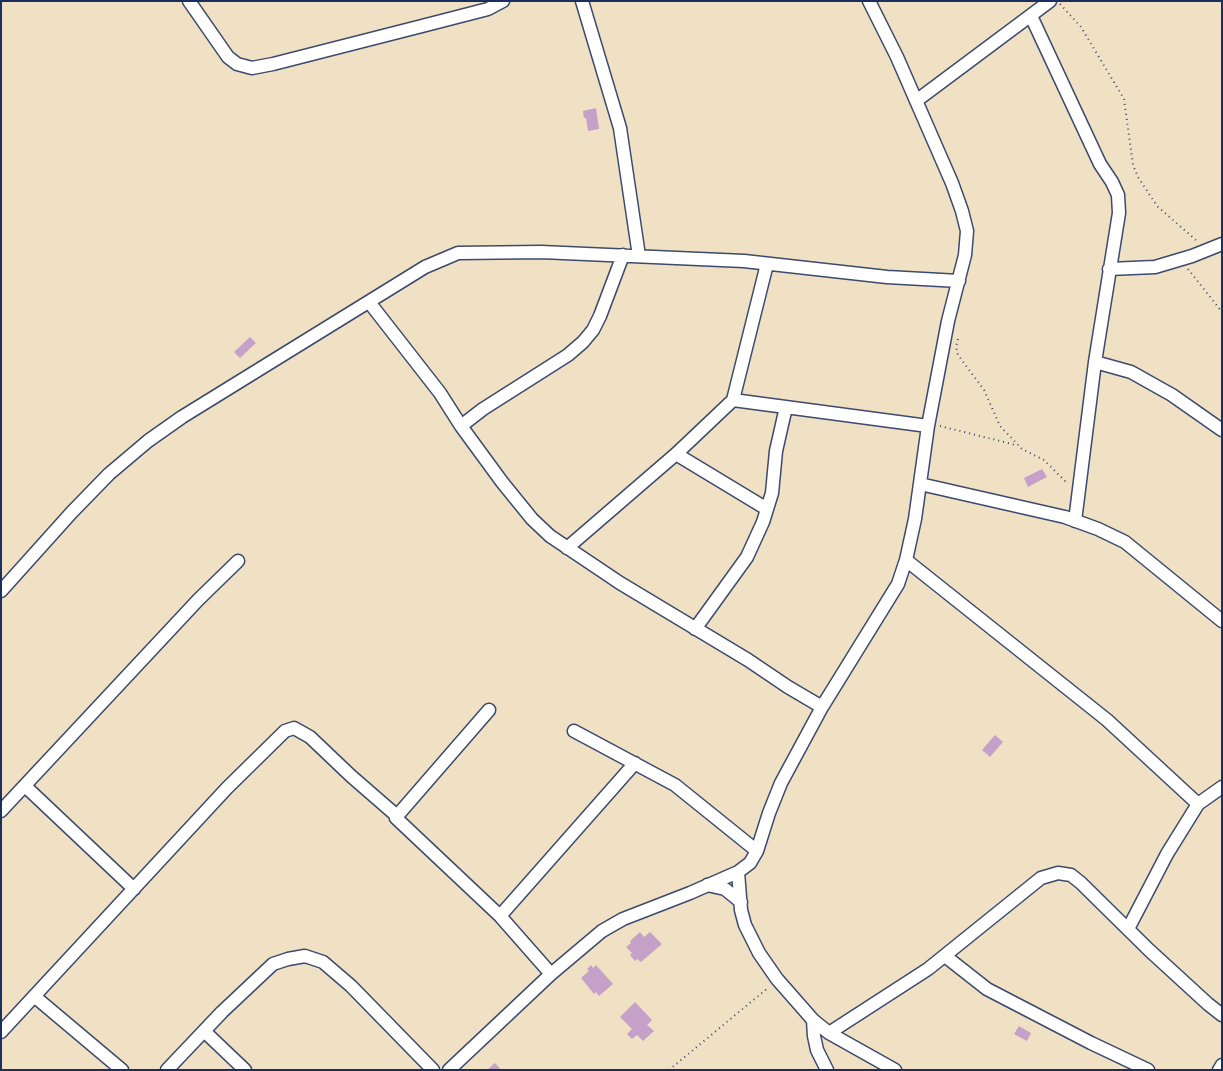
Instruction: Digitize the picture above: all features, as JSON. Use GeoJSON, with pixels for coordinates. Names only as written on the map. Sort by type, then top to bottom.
{"type":"FeatureCollection","features":[{"type":"Feature","properties":{"kind":"street"},"geometry":{"type":"LineString","coordinates":[[189,1],[228,57],[237,64],[252,68],[488,9],[503,1]]}},
{"type":"Feature","properties":{"kind":"street"},"geometry":{"type":"LineString","coordinates":[[582,1],[620,128],[639,256]]}},
{"type":"Feature","properties":{"kind":"street"},"geometry":{"type":"LineString","coordinates":[[449,1070],[551,974],[602,931],[623,919],[738,872],[750,864],[757,851],[781,783],[822,707],[898,584],[906,560],[915,519],[928,424],[948,321],[965,255],[967,231],[952,182],[869,1]]}},
{"type":"Feature","properties":{"kind":"street"},"geometry":{"type":"LineString","coordinates":[[916,101],[1050,1]]}},
{"type":"Feature","properties":{"kind":"street"},"geometry":{"type":"LineString","coordinates":[[1031,16],[1100,164],[1118,195],[1119,214],[1095,362],[1075,521]]}},
{"type":"Feature","properties":{"kind":"street"},"geometry":{"type":"LineString","coordinates":[[1109,269],[1155,267],[1181,260],[1222,244]]}},
{"type":"Feature","properties":{"kind":"street"},"geometry":{"type":"LineString","coordinates":[[1,592],[72,512],[109,474],[148,441],[182,417],[425,267],[458,253],[532,252],[744,261],[886,277],[959,282]]}},
{"type":"Feature","properties":{"kind":"street"},"geometry":{"type":"LineString","coordinates":[[461,426],[483,409],[568,355],[584,342],[600,316],[623,255]]}},
{"type":"Feature","properties":{"kind":"street"},"geometry":{"type":"LineString","coordinates":[[568,548],[676,454],[733,400],[767,264]]}},
{"type":"Feature","properties":{"kind":"street"},"geometry":{"type":"LineString","coordinates":[[369,302],[435,386],[461,426],[502,482],[550,536],[695,629],[822,707]]}},
{"type":"Feature","properties":{"kind":"street"},"geometry":{"type":"LineString","coordinates":[[1095,362],[1131,372],[1172,395],[1222,430]]}},
{"type":"Feature","properties":{"kind":"street"},"geometry":{"type":"LineString","coordinates":[[733,400],[928,424]]}},
{"type":"Feature","properties":{"kind":"street"},"geometry":{"type":"LineString","coordinates":[[695,629],[747,557],[763,522],[772,493],[776,451],[786,407]]}},
{"type":"Feature","properties":{"kind":"street"},"geometry":{"type":"LineString","coordinates":[[676,454],[767,509]]}},
{"type":"Feature","properties":{"kind":"street"},"geometry":{"type":"LineString","coordinates":[[920,484],[1075,521],[1098,529],[1125,542],[1222,621]]}},
{"type":"Feature","properties":{"kind":"street"},"geometry":{"type":"LineString","coordinates":[[906,560],[1107,720],[1198,804]]}},
{"type":"Feature","properties":{"kind":"street"},"geometry":{"type":"LineString","coordinates":[[1,811],[198,600],[238,561]]}},
{"type":"Feature","properties":{"kind":"street"},"geometry":{"type":"LineString","coordinates":[[397,816],[489,710]]}},
{"type":"Feature","properties":{"kind":"street"},"geometry":{"type":"LineString","coordinates":[[1,1032],[227,788],[285,731],[294,728],[310,737],[397,816],[399,822],[500,916],[551,974]]}},
{"type":"Feature","properties":{"kind":"street"},"geometry":{"type":"LineString","coordinates":[[574,731],[675,786],[757,851]]}},
{"type":"Feature","properties":{"kind":"street"},"geometry":{"type":"LineString","coordinates":[[500,916],[634,763]]}},
{"type":"Feature","properties":{"kind":"street"},"geometry":{"type":"LineString","coordinates":[[25,786],[134,889]]}},
{"type":"Feature","properties":{"kind":"street"},"geometry":{"type":"LineString","coordinates":[[1128,929],[1167,854],[1198,804],[1222,787]]}},
{"type":"Feature","properties":{"kind":"street"},"geometry":{"type":"LineString","coordinates":[[738,872],[741,902],[752,942],[777,979],[813,1020],[829,1034],[895,1070]]}},
{"type":"Feature","properties":{"kind":"street"},"geometry":{"type":"LineString","coordinates":[[829,1034],[928,969],[1041,878],[1058,873],[1071,875],[1081,883],[1208,1004],[1222,1015]]}},
{"type":"Feature","properties":{"kind":"street"},"geometry":{"type":"LineString","coordinates":[[707,885],[725,889],[741,902]]}},
{"type":"Feature","properties":{"kind":"street"},"geometry":{"type":"LineString","coordinates":[[167,1070],[273,964],[305,956],[323,962],[344,980],[433,1070]]}},
{"type":"Feature","properties":{"kind":"street"},"geometry":{"type":"LineString","coordinates":[[945,956],[987,988],[1148,1070]]}},
{"type":"Feature","properties":{"kind":"street"},"geometry":{"type":"LineString","coordinates":[[34,996],[122,1070]]}},
{"type":"Feature","properties":{"kind":"street"},"geometry":{"type":"LineString","coordinates":[[813,1020],[817,1050],[827,1070]]}},
{"type":"Feature","properties":{"kind":"street"},"geometry":{"type":"LineString","coordinates":[[204,1031],[246,1070]]}},
{"type":"Feature","properties":{"kind":"street"},"geometry":{"type":"LineString","coordinates":[[1219,1070],[1222,1066]]}},
{"type":"Feature","properties":{"kind":"path"},"geometry":{"type":"LineString","coordinates":[[1056,1],[1081,27],[1124,99],[1133,165],[1142,185],[1157,206],[1207,250]]}},
{"type":"Feature","properties":{"kind":"path"},"geometry":{"type":"LineString","coordinates":[[1181,260],[1198,284],[1222,312]]}},
{"type":"Feature","properties":{"kind":"path"},"geometry":{"type":"LineString","coordinates":[[958,336],[956,347],[960,358],[984,390],[1000,426],[1018,446]]}},
{"type":"Feature","properties":{"kind":"path"},"geometry":{"type":"LineString","coordinates":[[928,424],[1018,446],[1044,460],[1078,494]]}},
{"type":"Feature","properties":{"kind":"path"},"geometry":{"type":"LineString","coordinates":[[669,1070],[777,979]]}},
{"type":"Feature","properties":{"kind":"building"},"geometry":{"type":"Polygon","coordinates":[[[596,108],[599,129],[588,131],[583,111],[596,108]]]}},
{"type":"Feature","properties":{"kind":"building"},"geometry":{"type":"Polygon","coordinates":[[[250,337],[256,343],[240,358],[234,352],[250,337]]]}},
{"type":"Feature","properties":{"kind":"building"},"geometry":{"type":"Polygon","coordinates":[[[1042,469],[1047,477],[1028,487],[1024,478],[1042,469]]]}},
{"type":"Feature","properties":{"kind":"building"},"geometry":{"type":"Polygon","coordinates":[[[995,735],[1003,742],[990,757],[982,750],[995,735]]]}},
{"type":"Feature","properties":{"kind":"building"},"geometry":{"type":"Polygon","coordinates":[[[640,932],[644,937],[650,932],[662,944],[641,962],[637,959],[635,961],[630,955],[632,953],[626,947],[640,932]]]}},
{"type":"Feature","properties":{"kind":"building"},"geometry":{"type":"Polygon","coordinates":[[[591,965],[593,968],[596,965],[613,984],[599,996],[596,992],[594,994],[581,978],[589,971],[587,969],[591,965]]]}},
{"type":"Feature","properties":{"kind":"building"},"geometry":{"type":"Polygon","coordinates":[[[635,1002],[652,1020],[647,1025],[654,1031],[643,1041],[637,1035],[632,1039],[627,1034],[632,1029],[620,1017],[635,1002]]]}},
{"type":"Feature","properties":{"kind":"building"},"geometry":{"type":"Polygon","coordinates":[[[1019,1026],[1031,1033],[1027,1041],[1014,1034],[1019,1026]]]}},
{"type":"Feature","properties":{"kind":"building"},"geometry":{"type":"Polygon","coordinates":[[[495,1063],[501,1070],[487,1070],[495,1063]]]}}]}
